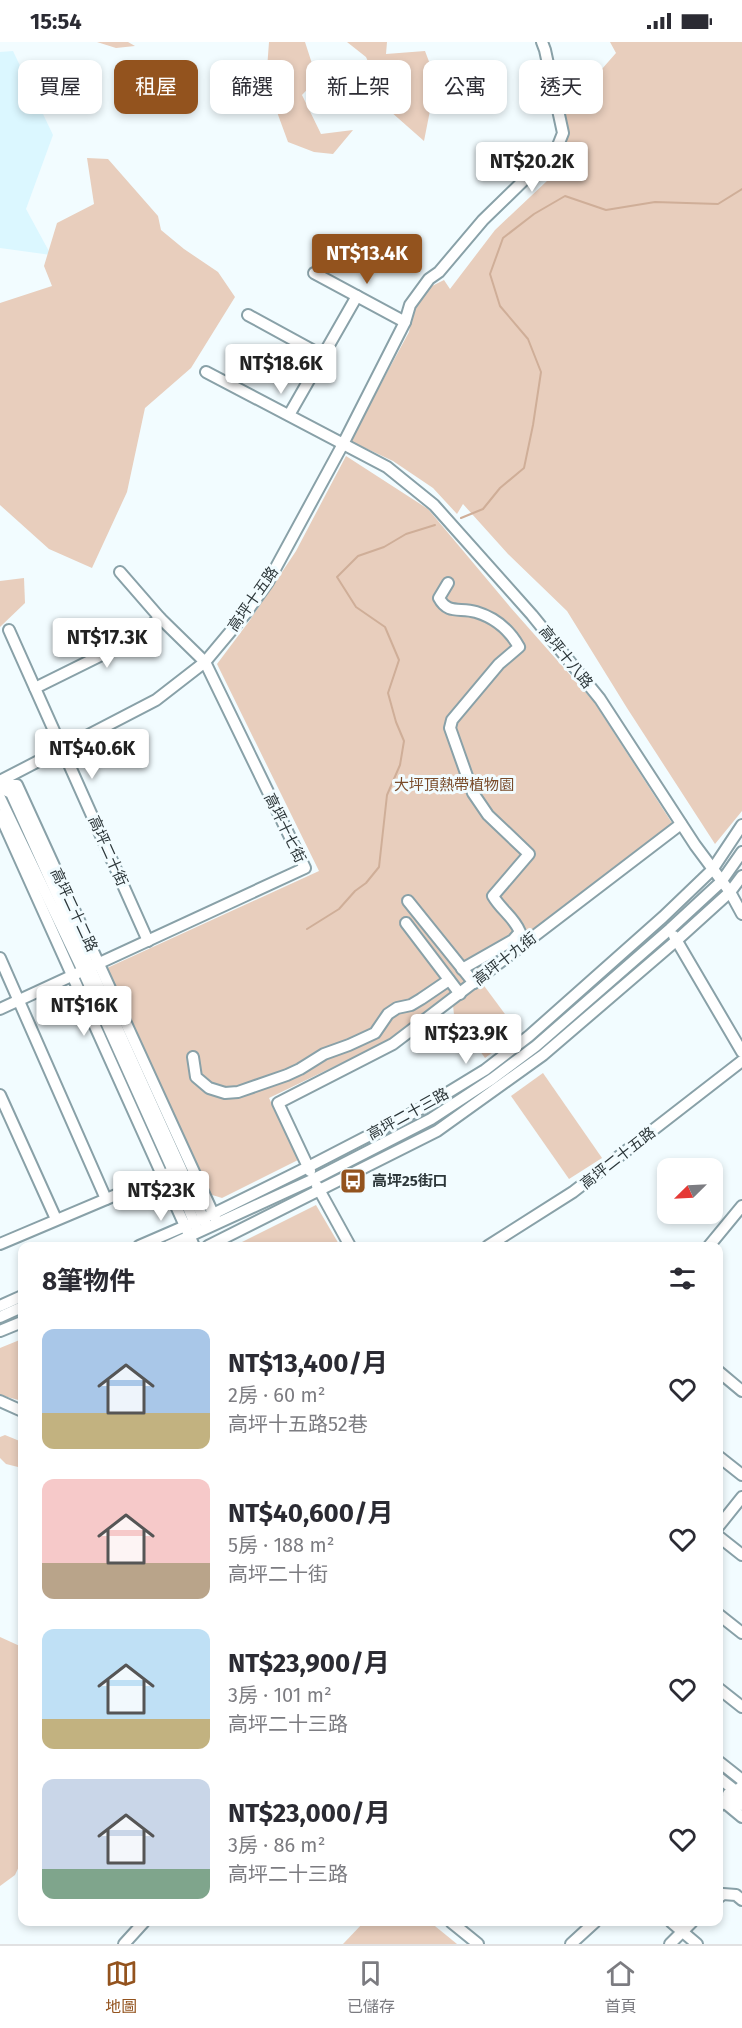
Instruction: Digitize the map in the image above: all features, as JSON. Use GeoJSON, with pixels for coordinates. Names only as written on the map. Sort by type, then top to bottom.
{"type":"FeatureCollection","features":[{"type":"Feature","properties":{"kind":"street","name":"高坪十五路"},"geometry":{"type":"LineString","coordinates":[[0,785],[156,700],[205,662],[246,613],[268,582],[343,444],[405,322],[410,305],[429,279],[439,272],[483,220],[557,148],[563,133],[542,42]]}},
{"type":"Feature","properties":{"kind":"street"},"geometry":{"type":"LineString","coordinates":[[314,273],[405,322]]}},
{"type":"Feature","properties":{"kind":"street"},"geometry":{"type":"LineString","coordinates":[[289,415],[357,296]]}},
{"type":"Feature","properties":{"kind":"street"},"geometry":{"type":"LineString","coordinates":[[248,315],[323,356]]}},
{"type":"Feature","properties":{"kind":"street","name":"高坪十八路"},"geometry":{"type":"LineString","coordinates":[[206,372],[387,467],[434,505],[532,615],[600,699],[681,824],[730,892],[742,914]]}},
{"type":"Feature","properties":{"kind":"street","name":"高坪十七街"},"geometry":{"type":"LineString","coordinates":[[0,1009],[305,868],[205,662],[160,618],[120,572]]}},
{"type":"Feature","properties":{"kind":"street"},"geometry":{"type":"LineString","coordinates":[[447,583],[438,598],[442,605],[453,610],[474,611],[494,619],[508,630],[519,647],[499,664],[452,720],[450,728],[473,793],[488,815],[529,854],[493,896],[499,906],[516,921],[520,932],[513,940],[462,969]]}},
{"type":"Feature","properties":{"kind":"street"},"geometry":{"type":"LineString","coordinates":[[35,688],[132,640],[160,618]]}},
{"type":"Feature","properties":{"kind":"street","name":"高坪二十街"},"geometry":{"type":"LineString","coordinates":[[9,630],[148,941]]}},
{"type":"Feature","properties":{"kind":"street","name":"高坪二十二路"},"geometry":{"type":"LineString","coordinates":[[0,785],[11,793],[182,1167],[201,1228]]}},
{"type":"Feature","properties":{"kind":"street","name":"高坪二十二路"},"geometry":{"type":"LineString","coordinates":[[0,798],[91,967],[182,1167],[201,1228]]}},
{"type":"Feature","properties":{"kind":"street","name":"高坪二十二路"},"geometry":{"type":"LineString","coordinates":[[0,815],[162,1176],[214,1242]]}},
{"type":"Feature","properties":{"kind":"street","name":"高坪十九街"},"geometry":{"type":"LineString","coordinates":[[320,1191],[279,1103],[393,1044],[681,824]]}},
{"type":"Feature","properties":{"kind":"street","name":"高坪二十三路"},"geometry":{"type":"LineString","coordinates":[[175,1242],[308,1167],[426,1106],[485,1070],[529,1036],[663,917],[712,870],[742,825]]}},
{"type":"Feature","properties":{"kind":"street","name":"高坪二十三路"},"geometry":{"type":"LineString","coordinates":[[153,1242],[201,1228],[314,1179],[431,1119],[492,1079],[536,1046],[670,929],[721,882],[742,852]]}},
{"type":"Feature","properties":{"kind":"street","name":"高坪二十三路"},"geometry":{"type":"LineString","coordinates":[[223,1242],[437,1131],[543,1055],[677,940],[730,892],[742,876]]}},
{"type":"Feature","properties":{"kind":"street"},"geometry":{"type":"LineString","coordinates":[[408,901],[474,983]]}},
{"type":"Feature","properties":{"kind":"street"},"geometry":{"type":"LineString","coordinates":[[406,923],[460,994]]}},
{"type":"Feature","properties":{"kind":"street"},"geometry":{"type":"LineString","coordinates":[[670,929],[742,1052]]}},
{"type":"Feature","properties":{"kind":"street"},"geometry":{"type":"LineString","coordinates":[[0,958],[106,1199]]}},
{"type":"Feature","properties":{"kind":"street"},"geometry":{"type":"LineString","coordinates":[[193,1057],[196,1077],[209,1088],[225,1093],[238,1092],[300,1070],[324,1054],[362,1040],[375,1033],[388,1014],[397,1008],[416,1002],[449,980]]}},
{"type":"Feature","properties":{"kind":"street","name":"高坪二十五路"},"geometry":{"type":"LineString","coordinates":[[494,1242],[573,1192],[742,1061]]}},
{"type":"Feature","properties":{"kind":"street"},"geometry":{"type":"LineString","coordinates":[[0,1095],[56,1219]]}},
{"type":"Feature","properties":{"kind":"street"},"geometry":{"type":"LineString","coordinates":[[0,1244],[182,1167]]}},
{"type":"Feature","properties":{"kind":"street"},"geometry":{"type":"LineString","coordinates":[[320,1191],[348,1242]]}},
{"type":"Feature","properties":{"kind":"street"},"geometry":{"type":"LineString","coordinates":[[712,1242],[742,1206]]}},
{"type":"Feature","properties":{"kind":"street"},"geometry":{"type":"LineString","coordinates":[[0,1306],[18,1298]]}},
{"type":"Feature","properties":{"kind":"street"},"geometry":{"type":"LineString","coordinates":[[0,1317],[18,1309]]}},
{"type":"Feature","properties":{"kind":"street"},"geometry":{"type":"LineString","coordinates":[[0,1331],[18,1324]]}},
{"type":"Feature","properties":{"kind":"street"},"geometry":{"type":"LineString","coordinates":[[723,1375],[742,1391]]}},
{"type":"Feature","properties":{"kind":"street"},"geometry":{"type":"LineString","coordinates":[[0,1401],[18,1409]]}},
{"type":"Feature","properties":{"kind":"street"},"geometry":{"type":"LineString","coordinates":[[723,1460],[742,1475]]}},
{"type":"Feature","properties":{"kind":"street"},"geometry":{"type":"LineString","coordinates":[[723,1521],[742,1497]]}},
{"type":"Feature","properties":{"kind":"street"},"geometry":{"type":"LineString","coordinates":[[723,1540],[742,1555]]}},
{"type":"Feature","properties":{"kind":"street"},"geometry":{"type":"LineString","coordinates":[[723,1618],[742,1633]]}},
{"type":"Feature","properties":{"kind":"street"},"geometry":{"type":"LineString","coordinates":[[723,1691],[741,1704]]}},
{"type":"Feature","properties":{"kind":"street"},"geometry":{"type":"LineString","coordinates":[[723,1765],[742,1780]]}},
{"type":"Feature","properties":{"kind":"street"},"geometry":{"type":"LineString","coordinates":[[730,1797],[742,1805]]}},
{"type":"Feature","properties":{"kind":"street"},"geometry":{"type":"LineString","coordinates":[[730,1797],[742,1817]]}},
{"type":"Feature","properties":{"kind":"street"},"geometry":{"type":"LineString","coordinates":[[723,1894],[736,1895],[742,1900]]}},
{"type":"Feature","properties":{"kind":"street"},"geometry":{"type":"LineString","coordinates":[[124,1944],[140,1926]]}},
{"type":"Feature","properties":{"kind":"street"},"geometry":{"type":"LineString","coordinates":[[457,1926],[478,1944]]}},
{"type":"Feature","properties":{"kind":"street"},"geometry":{"type":"LineString","coordinates":[[571,1944],[591,1926]]}},
{"type":"Feature","properties":{"kind":"street"},"geometry":{"type":"LineString","coordinates":[[675,1926],[697,1944]]}},
{"type":"Feature","properties":{"kind":"street"},"geometry":{"type":"LineString","coordinates":[[670,1944],[688,1926]]}},
{"type":"Feature","properties":{"kind":"shaded area"},"geometry":{"type":"Polygon","coordinates":[[[13,51],[18,62],[18,114],[43,114],[53,135],[26,209],[51,255],[0,248],[0,52],[13,51]]]}},
{"type":"Feature","properties":{"kind":"green space"},"geometry":{"type":"Polygon","coordinates":[[[97,42],[128,42],[135,46],[116,48],[97,42]]]}},
{"type":"Feature","properties":{"kind":"green space"},"geometry":{"type":"Polygon","coordinates":[[[269,42],[305,42],[311,60],[306,60],[306,91],[302,95],[306,103],[306,114],[311,114],[321,134],[353,130],[333,154],[314,152],[288,142],[278,114],[294,114],[294,60],[268,60],[269,42]]]}},
{"type":"Feature","properties":{"kind":"green space"},"geometry":{"type":"Polygon","coordinates":[[[347,42],[387,42],[386,54],[425,51],[428,60],[423,60],[423,114],[429,114],[424,141],[393,114],[411,114],[411,60],[367,60],[347,42]]]}},
{"type":"Feature","properties":{"kind":"green space"},"geometry":{"type":"Polygon","coordinates":[[[610,42],[742,42],[742,811],[715,844],[567,611],[508,554],[463,504],[457,514],[433,488],[393,461],[350,441],[409,332],[413,311],[426,289],[444,280],[450,289],[495,230],[548,180],[561,159],[568,128],[565,114],[603,114],[603,68],[616,53],[610,42]]]}},
{"type":"Feature","properties":{"kind":"green space"},"geometry":{"type":"Polygon","coordinates":[[[87,158],[108,159],[158,216],[161,230],[218,272],[235,297],[191,368],[145,408],[127,492],[92,568],[49,549],[0,505],[0,303],[52,286],[44,266],[57,223],[94,204],[87,158]]]}},
{"type":"Feature","properties":{"kind":"green space","name":"大坪頂熱帶植物園"},"geometry":{"type":"Polygon","coordinates":[[[346,456],[428,509],[594,702],[672,823],[389,1040],[269,1098],[298,1160],[222,1198],[209,1194],[107,968],[319,871],[217,664],[250,620],[296,551],[346,456]]]}},
{"type":"Feature","properties":{"kind":"green space"},"geometry":{"type":"Polygon","coordinates":[[[24,578],[25,603],[0,627],[0,581],[24,578]]]}},
{"type":"Feature","properties":{"kind":"green space"},"geometry":{"type":"Polygon","coordinates":[[[482,983],[519,1033],[485,1058],[454,1015],[453,1005],[482,983]]]}},
{"type":"Feature","properties":{"kind":"green space"},"geometry":{"type":"Polygon","coordinates":[[[543,1073],[602,1158],[569,1179],[511,1096],[543,1073]]]}},
{"type":"Feature","properties":{"kind":"green space"},"geometry":{"type":"Polygon","coordinates":[[[316,1205],[338,1242],[242,1242],[316,1205]]]}},
{"type":"Feature","properties":{"kind":"green space"},"geometry":{"type":"Polygon","coordinates":[[[18,1341],[18,1400],[0,1395],[0,1348],[18,1341]]]}},
{"type":"Feature","properties":{"kind":"green space"},"geometry":{"type":"Polygon","coordinates":[[[5,1435],[18,1440],[18,1467],[6,1464],[0,1458],[0,1437],[5,1435]]]}},
{"type":"Feature","properties":{"kind":"green space"},"geometry":{"type":"Polygon","coordinates":[[[0,1637],[18,1645],[18,1869],[15,1875],[0,1886],[0,1637]]]}},
{"type":"Feature","properties":{"kind":"green space"},"geometry":{"type":"Polygon","coordinates":[[[360,1926],[435,1926],[457,1944],[343,1944],[360,1926]]]}},
{"type":"Feature","properties":{"kind":"waterway"},"geometry":{"type":"LineString","coordinates":[[461,518],[483,509],[500,488],[524,468],[541,372],[528,339],[500,306],[490,274],[503,238],[534,214],[565,196],[606,210],[655,202],[718,204],[742,189]]}},
{"type":"Feature","properties":{"kind":"waterway"},"geometry":{"type":"LineString","coordinates":[[307,929],[339,909],[379,867],[387,795],[400,765],[404,741],[388,693],[399,660],[385,627],[356,607],[337,577],[358,556],[384,547],[406,534],[435,525]]}},
{"type":"Feature","properties":{"kind":"place","name":"高坪25街口"},"geometry":{"type":"Point","coordinates":[353,1181]}}]}
